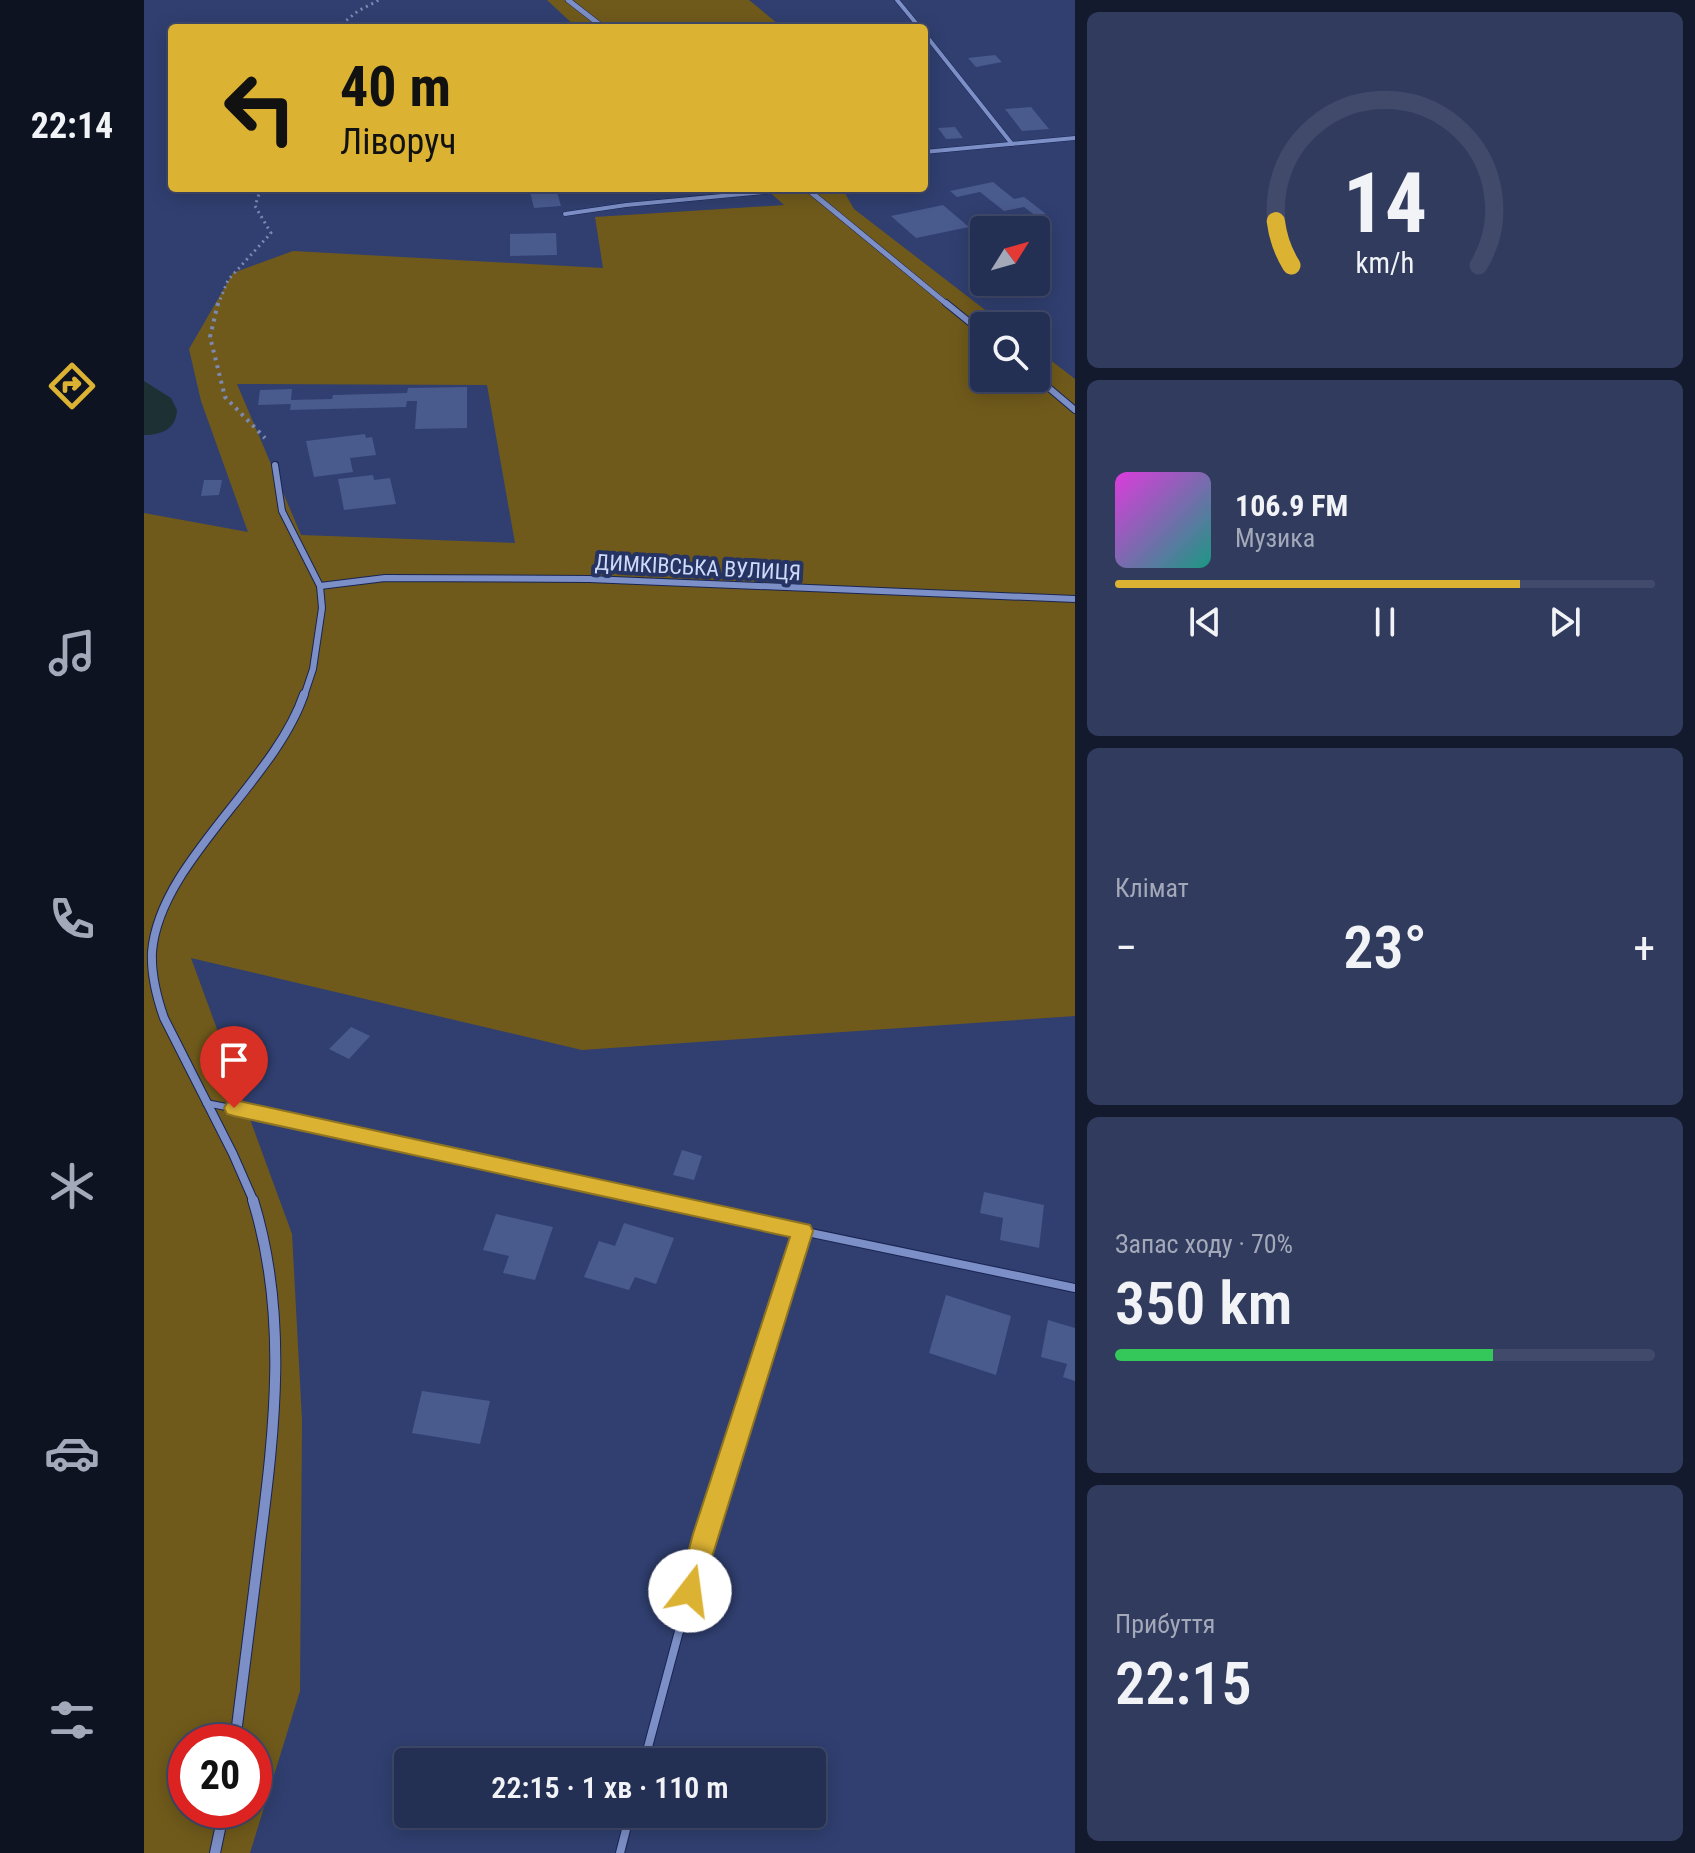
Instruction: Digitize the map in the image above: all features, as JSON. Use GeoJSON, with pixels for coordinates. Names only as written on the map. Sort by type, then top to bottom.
{"type":"FeatureCollection","features":[{"type":"Feature","properties":{"kind":"street"},"geometry":{"type":"LineString","coordinates":[[568,0],[599,24]]}},
{"type":"Feature","properties":{"kind":"street"},"geometry":{"type":"LineString","coordinates":[[811,192],[970,323]]}},
{"type":"Feature","properties":{"kind":"street"},"geometry":{"type":"LineString","coordinates":[[1050,389],[1075,410]]}},
{"type":"Feature","properties":{"kind":"street"},"geometry":{"type":"LineString","coordinates":[[237,1724],[274,1437],[275,1343],[269,1271],[256,1210],[231,1152],[164,1018],[149,973],[153,936],[160,915],[196,855],[278,747],[302,701],[313,669],[322,608],[320,586],[282,511],[275,465]]}},
{"type":"Feature","properties":{"kind":"street","name":"ДИМКІВСЬКА ВУЛИЦЯ"},"geometry":{"type":"LineString","coordinates":[[320,586],[385,578],[589,579],[1075,599]]}},
{"type":"Feature","properties":{"kind":"street"},"geometry":{"type":"LineString","coordinates":[[215,1853],[220,1828]]}},
{"type":"Feature","properties":{"kind":"lane"},"geometry":{"type":"LineString","coordinates":[[897,0],[917,24]]}},
{"type":"Feature","properties":{"kind":"lane"},"geometry":{"type":"LineString","coordinates":[[928,38],[1012,144]]}},
{"type":"Feature","properties":{"kind":"lane"},"geometry":{"type":"LineString","coordinates":[[928,152],[1075,138]]}},
{"type":"Feature","properties":{"kind":"lane"},"geometry":{"type":"LineString","coordinates":[[565,214],[764,192]]}},
{"type":"Feature","properties":{"kind":"lane"},"geometry":{"type":"LineString","coordinates":[[206,1103],[374,1136],[1075,1288]]}},
{"type":"Feature","properties":{"kind":"lane"},"geometry":{"type":"LineString","coordinates":[[648,1748],[705,1534],[802,1231]]}},
{"type":"Feature","properties":{"kind":"lane"},"geometry":{"type":"LineString","coordinates":[[620,1853],[626,1828]]}},
{"type":"Feature","properties":{"kind":"path"},"geometry":{"type":"LineString","coordinates":[[342,24],[379,0]]}},
{"type":"Feature","properties":{"kind":"path"},"geometry":{"type":"LineString","coordinates":[[260,192],[255,206],[271,233],[228,280],[220,295],[210,337],[225,397],[264,435],[275,465]]}},
{"type":"Feature","properties":{"kind":"shaded area"},"geometry":{"type":"Polygon","coordinates":[[[547,0],[749,0],[778,24],[573,24],[547,0]]]}},
{"type":"Feature","properties":{"kind":"shaded area"},"geometry":{"type":"Polygon","coordinates":[[[769,192],[844,192],[854,209],[988,312],[970,312],[970,392],[1050,392],[1050,360],[1075,379],[1075,1016],[582,1050],[191,958],[292,1234],[302,1420],[300,1691],[272,1782],[272,1724],[168,1724],[168,1828],[258,1828],[250,1853],[144,1853],[144,513],[248,532],[201,401],[189,349],[233,273],[293,251],[603,268],[595,217],[784,205],[769,192]],[[237,384],[301,535],[515,543],[487,385],[237,384]]]}},
{"type":"Feature","properties":{"kind":"shaded area"},"geometry":{"type":"Polygon","coordinates":[[[144,381],[171,398],[177,410],[171,426],[157,434],[144,435],[144,381]]]}},
{"type":"Feature","properties":{"kind":"building"},"geometry":{"type":"Polygon","coordinates":[[[995,55],[1002,62],[976,67],[968,58],[995,55]]]}},
{"type":"Feature","properties":{"kind":"building"},"geometry":{"type":"Polygon","coordinates":[[[1031,107],[1049,129],[1022,131],[1005,109],[1031,107]]]}},
{"type":"Feature","properties":{"kind":"building"},"geometry":{"type":"Polygon","coordinates":[[[955,127],[963,138],[946,139],[938,128],[955,127]]]}},
{"type":"Feature","properties":{"kind":"building"},"geometry":{"type":"Polygon","coordinates":[[[993,182],[1014,199],[1024,197],[1046,214],[1036,216],[1024,207],[1004,211],[980,192],[957,197],[950,191],[993,182]]]}},
{"type":"Feature","properties":{"kind":"building"},"geometry":{"type":"Polygon","coordinates":[[[530,192],[557,192],[561,206],[534,208],[530,192]]]}},
{"type":"Feature","properties":{"kind":"building"},"geometry":{"type":"Polygon","coordinates":[[[943,205],[969,227],[916,238],[891,216],[943,205]]]}},
{"type":"Feature","properties":{"kind":"building"},"geometry":{"type":"Polygon","coordinates":[[[556,233],[557,255],[510,256],[510,234],[556,233]]]}},
{"type":"Feature","properties":{"kind":"building"},"geometry":{"type":"Polygon","coordinates":[[[467,387],[467,428],[415,429],[417,401],[407,401],[406,407],[290,410],[291,404],[258,405],[260,390],[292,389],[291,400],[332,399],[333,395],[407,393],[408,388],[467,387]]]}},
{"type":"Feature","properties":{"kind":"building"},"geometry":{"type":"Polygon","coordinates":[[[365,434],[366,438],[372,437],[376,455],[350,458],[353,472],[314,477],[306,441],[365,434]]]}},
{"type":"Feature","properties":{"kind":"building"},"geometry":{"type":"Polygon","coordinates":[[[373,475],[374,480],[390,478],[396,504],[344,510],[338,479],[373,475]]]}},
{"type":"Feature","properties":{"kind":"building"},"geometry":{"type":"Polygon","coordinates":[[[204,480],[222,480],[219,495],[201,496],[204,480]]]}},
{"type":"Feature","properties":{"kind":"building"},"geometry":{"type":"Polygon","coordinates":[[[351,1027],[370,1036],[349,1059],[329,1049],[351,1027]]]}},
{"type":"Feature","properties":{"kind":"building"},"geometry":{"type":"Polygon","coordinates":[[[682,1150],[702,1156],[694,1180],[673,1175],[682,1150]]]}},
{"type":"Feature","properties":{"kind":"building"},"geometry":{"type":"Polygon","coordinates":[[[984,1192],[1044,1205],[1039,1248],[1000,1240],[1003,1218],[980,1213],[984,1192]]]}},
{"type":"Feature","properties":{"kind":"building"},"geometry":{"type":"Polygon","coordinates":[[[496,1214],[553,1227],[535,1280],[503,1273],[509,1256],[483,1250],[496,1214]]]}},
{"type":"Feature","properties":{"kind":"building"},"geometry":{"type":"Polygon","coordinates":[[[624,1223],[674,1238],[656,1284],[635,1277],[629,1290],[584,1277],[599,1241],[615,1246],[624,1223]]]}},
{"type":"Feature","properties":{"kind":"building"},"geometry":{"type":"Polygon","coordinates":[[[946,1295],[1011,1316],[996,1375],[929,1353],[946,1295]]]}},
{"type":"Feature","properties":{"kind":"building"},"geometry":{"type":"Polygon","coordinates":[[[1048,1320],[1075,1328],[1075,1381],[1063,1377],[1067,1364],[1041,1357],[1048,1320]]]}},
{"type":"Feature","properties":{"kind":"building"},"geometry":{"type":"Polygon","coordinates":[[[422,1391],[490,1401],[480,1444],[412,1433],[422,1391]]]}},
{"type":"Feature","properties":{"kind":"route"},"geometry":{"type":"LineString","coordinates":[[234,1108],[802,1231],[705,1534],[690,1591]]}}]}
